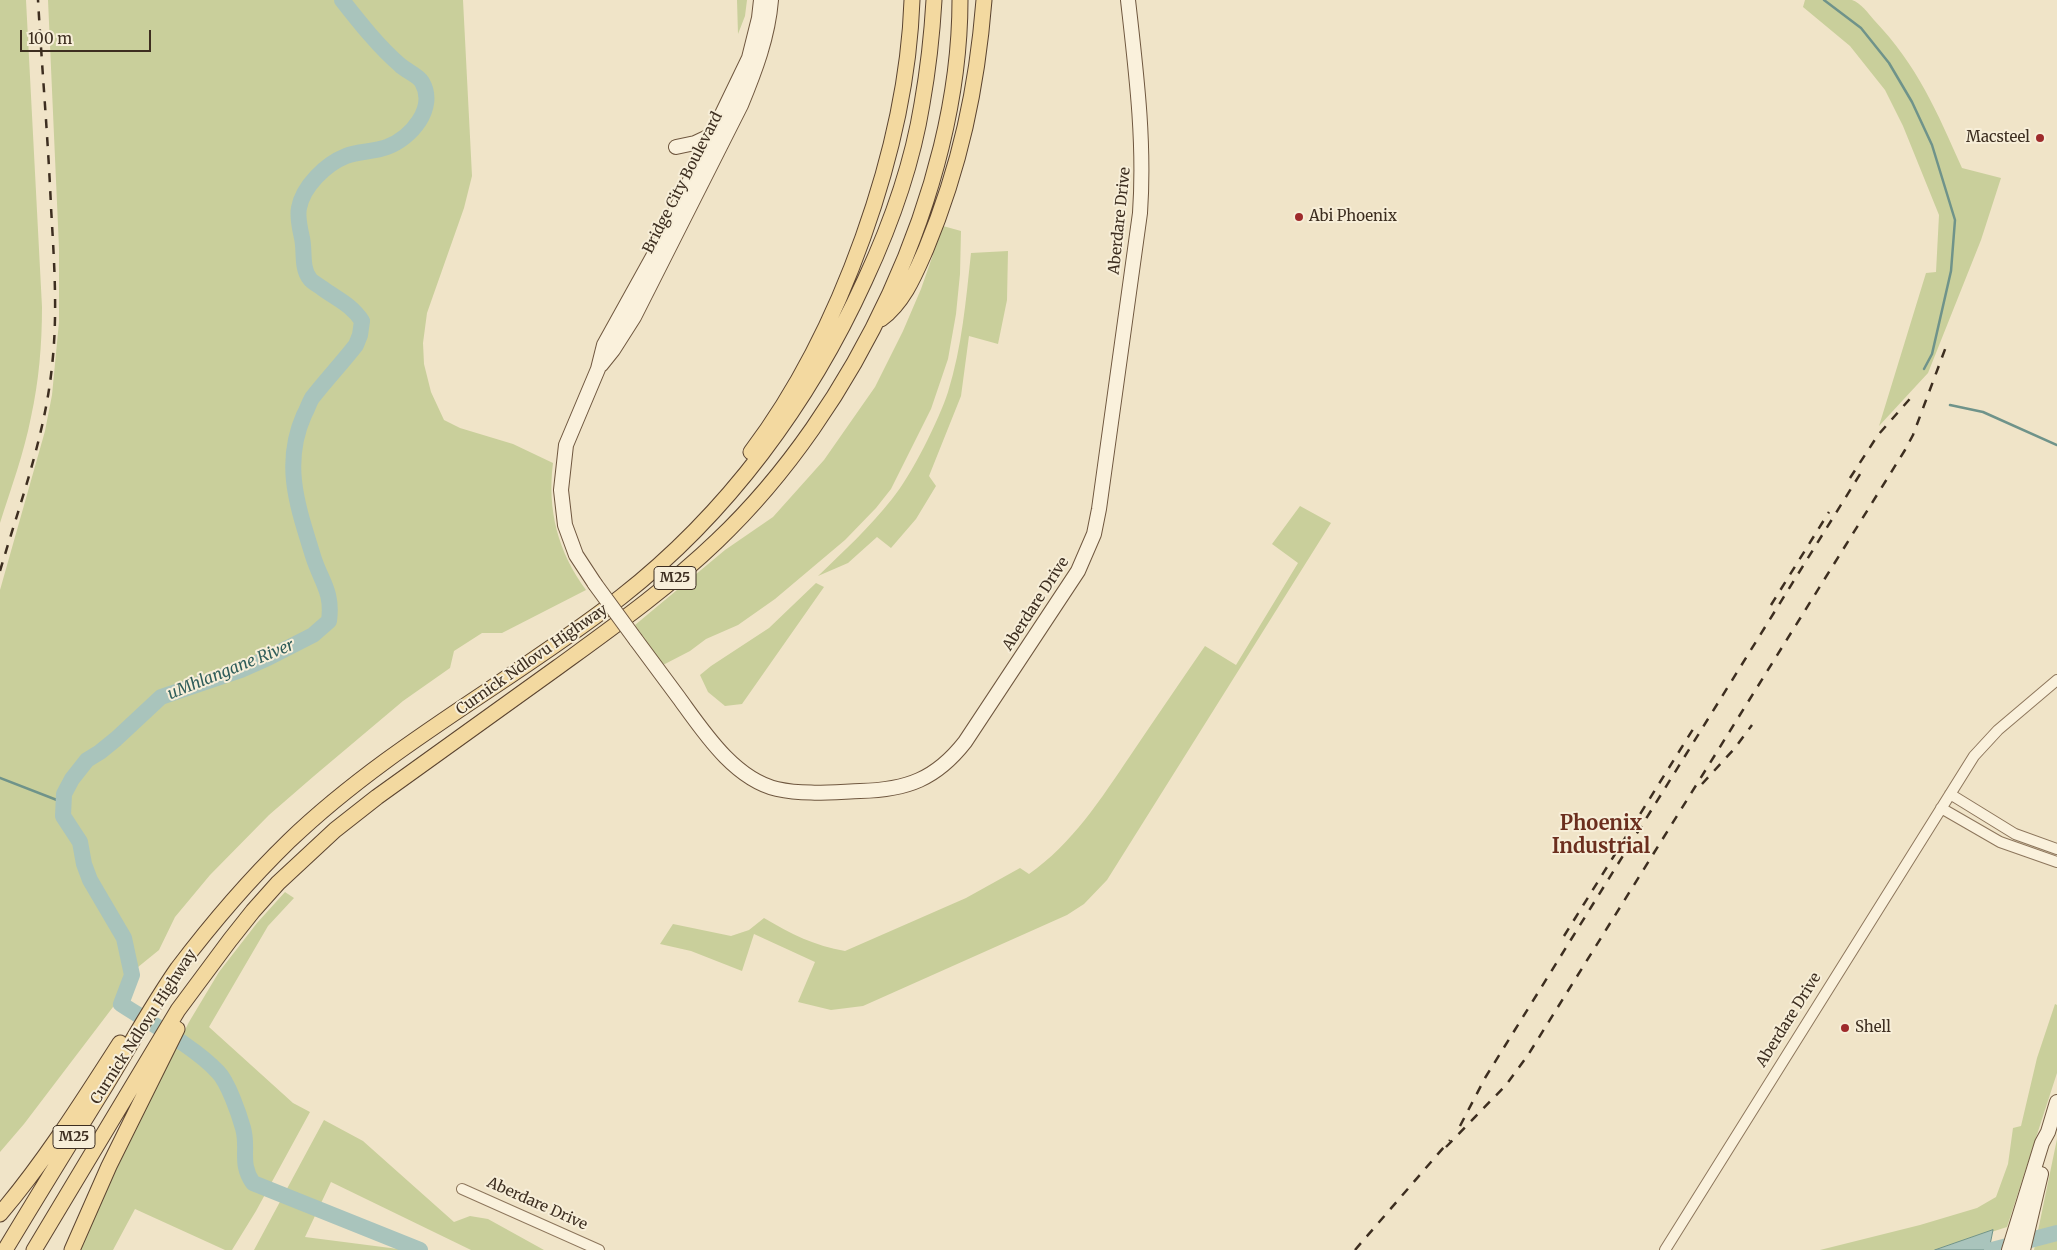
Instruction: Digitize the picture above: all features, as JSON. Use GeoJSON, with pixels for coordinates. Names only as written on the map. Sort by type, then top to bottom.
{"type":"FeatureCollection","features":[{"type":"Feature","properties":{"kind":"main road"},"geometry":{"type":"LineString","coordinates":[[173,968],[210,913],[262,855],[291,828],[337,789],[390,750],[591,611],[645,568],[690,525],[721,491],[758,443],[788,396],[818,342],[842,290],[870,215],[888,155],[896,119],[905,66],[912,0]]}},
{"type":"Feature","properties":{"kind":"main road","name":"Curnick Ndlovu Highway"},"geometry":{"type":"LineString","coordinates":[[4,1250],[173,968],[254,876],[314,818],[393,756],[621,597],[685,539],[752,466],[790,416],[824,361],[886,235],[905,175],[922,105],[932,31],[934,0]]}},
{"type":"Feature","properties":{"kind":"main road","name":"Curnick Ndlovu Highway"},"geometry":{"type":"LineString","coordinates":[[34,1250],[77,1177],[199,983],[253,912],[278,884],[335,830],[668,585],[724,535],[758,499],[804,442],[875,324],[898,278],[922,211],[934,174],[950,97],[960,0]]}},
{"type":"Feature","properties":{"kind":"main road"},"geometry":{"type":"LineString","coordinates":[[875,324],[893,309],[914,276],[953,175],[966,129],[977,62],[984,0]]}},
{"type":"Feature","properties":{"kind":"main road"},"geometry":{"type":"LineString","coordinates":[[72,1250],[93,1198],[164,1053],[181,1013]]}},
{"type":"Feature","properties":{"kind":"main road"},"geometry":{"type":"LineString","coordinates":[[0,1214],[22,1188],[141,1020]]}},
{"type":"Feature","properties":{"kind":"street","name":"Bridge City Boulevard"},"geometry":{"type":"LineString","coordinates":[[636,640],[595,584],[576,554],[571,542],[564,518],[561,490],[566,445],[598,369],[749,58],[759,18],[761,0]]}},
{"type":"Feature","properties":{"kind":"street","name":"Bridge City Boulevard"},"geometry":{"type":"LineString","coordinates":[[609,348],[634,317],[741,105],[766,38],[771,0]]}},
{"type":"Feature","properties":{"kind":"street","name":"Aberdare Drive"},"geometry":{"type":"LineString","coordinates":[[636,640],[708,738],[725,758],[741,771],[775,789],[798,792],[876,791],[912,784],[941,768],[965,742],[1078,571],[1094,534],[1139,222],[1142,184],[1142,126],[1128,0]]}},
{"type":"Feature","properties":{"kind":"street"},"geometry":{"type":"LineString","coordinates":[[676,147],[695,143],[712,135]]}},
{"type":"Feature","properties":{"kind":"street","name":"Aberdare Drive"},"geometry":{"type":"LineString","coordinates":[[1664,1250],[1974,756],[1998,730],[2057,680]]}},
{"type":"Feature","properties":{"kind":"street"},"geometry":{"type":"LineString","coordinates":[[1950,794],[2015,834],[2057,849]]}},
{"type":"Feature","properties":{"kind":"street"},"geometry":{"type":"LineString","coordinates":[[1941,808],[2000,842],[2057,862]]}},
{"type":"Feature","properties":{"kind":"street"},"geometry":{"type":"LineString","coordinates":[[2009,1250],[2027,1208],[2048,1144],[2048,1132],[2057,1102]]}},
{"type":"Feature","properties":{"kind":"street","name":"Aberdare Drive"},"geometry":{"type":"LineString","coordinates":[[462,1189],[599,1250]]}},
{"type":"Feature","properties":{"kind":"street"},"geometry":{"type":"LineString","coordinates":[[2023,1250],[2027,1208]]}},
{"type":"Feature","properties":{"kind":"green space"},"geometry":{"type":"Polygon","coordinates":[[[0,0],[26,0],[42,307],[40,362],[34,403],[21,457],[0,523],[0,0]]]}},
{"type":"Feature","properties":{"kind":"green space"},"geometry":{"type":"Polygon","coordinates":[[[48,0],[463,0],[472,176],[464,208],[427,313],[423,343],[424,364],[431,392],[444,420],[460,428],[513,444],[553,463],[553,514],[557,530],[568,561],[586,590],[502,633],[482,633],[454,651],[450,668],[403,701],[269,815],[210,875],[175,917],[159,950],[127,976],[118,1003],[0,1152],[0,590],[45,431],[52,395],[59,322],[59,248],[48,0]]]}},
{"type":"Feature","properties":{"kind":"green space"},"geometry":{"type":"Polygon","coordinates":[[[737,0],[747,0],[745,16],[738,34],[737,0]]]}},
{"type":"Feature","properties":{"kind":"green space"},"geometry":{"type":"Polygon","coordinates":[[[1805,0],[1852,0],[1861,6],[1889,37],[1915,72],[1935,109],[1962,168],[2001,178],[1981,240],[1928,373],[1879,426],[1926,273],[1936,272],[1939,215],[1903,126],[1885,90],[1850,46],[1803,7],[1805,0]]]}},
{"type":"Feature","properties":{"kind":"green space"},"geometry":{"type":"Polygon","coordinates":[[[943,226],[961,231],[960,274],[956,314],[948,359],[931,409],[891,489],[876,508],[845,540],[775,599],[738,625],[706,639],[690,651],[663,665],[635,625],[725,550],[773,517],[824,460],[875,387],[903,331],[921,289],[943,226]]]}},
{"type":"Feature","properties":{"kind":"green space"},"geometry":{"type":"Polygon","coordinates":[[[1008,251],[1007,300],[998,344],[969,336],[961,396],[929,476],[936,486],[916,519],[891,548],[877,537],[848,563],[818,576],[866,529],[892,499],[908,477],[931,432],[944,404],[957,358],[971,253],[1008,251]]]}},
{"type":"Feature","properties":{"kind":"green space"},"geometry":{"type":"Polygon","coordinates":[[[1300,506],[1331,523],[1107,880],[1084,904],[1067,915],[863,1006],[831,1010],[798,1002],[815,962],[754,934],[742,971],[691,951],[660,944],[673,924],[731,936],[749,930],[764,918],[803,939],[845,951],[966,898],[1020,868],[1029,874],[1059,849],[1085,820],[1205,646],[1236,665],[1298,563],[1272,544],[1300,506]]]}},
{"type":"Feature","properties":{"kind":"green space"},"geometry":{"type":"Polygon","coordinates":[[[816,583],[824,587],[742,704],[725,706],[708,692],[700,675],[769,628],[816,583]]]}},
{"type":"Feature","properties":{"kind":"green space"},"geometry":{"type":"Polygon","coordinates":[[[285,892],[294,898],[268,926],[209,1027],[293,1103],[310,1112],[256,1211],[232,1250],[225,1250],[135,1209],[113,1250],[77,1250],[189,1022],[219,972],[257,923],[285,892]]]}},
{"type":"Feature","properties":{"kind":"green space"},"geometry":{"type":"Polygon","coordinates":[[[2055,1004],[2057,1005],[2057,1073],[2007,1227],[1935,1250],[1820,1250],[1920,1225],[1977,1208],[1996,1197],[2008,1164],[2013,1128],[2021,1126],[2037,1058],[2055,1004]]]}},
{"type":"Feature","properties":{"kind":"green space"},"geometry":{"type":"Polygon","coordinates":[[[324,1120],[363,1141],[454,1222],[470,1216],[488,1219],[544,1250],[471,1250],[331,1182],[305,1237],[406,1250],[254,1250],[324,1120]]]}},
{"type":"Feature","properties":{"kind":"green space"},"geometry":{"type":"Polygon","coordinates":[[[2057,1139],[2057,1250],[2034,1250],[2057,1139]]]}},
{"type":"Feature","properties":{"kind":"water"},"geometry":{"type":"Polygon","coordinates":[[[1993,1230],[1989,1250],[1935,1250],[1993,1230]]]}},
{"type":"Feature","properties":{"kind":"waterway","name":"uMhlangane River"},"geometry":{"type":"LineString","coordinates":[[342,0],[385,50],[422,82],[426,92],[426,102],[424,112],[419,121],[405,137],[396,143],[382,149],[346,156],[323,170],[310,184],[301,200],[299,208],[298,215],[307,275],[311,280],[349,306],[362,321],[356,345],[311,400],[297,433],[294,451],[293,469],[298,503],[313,556],[328,594],[329,621],[313,635],[268,658],[241,670],[161,697],[116,739],[87,760],[72,779],[64,794],[63,816],[80,842],[84,864],[90,880],[124,938],[132,975],[121,1004],[185,1045],[222,1077],[233,1098],[243,1128],[246,1169],[253,1183],[420,1250]]}},
{"type":"Feature","properties":{"kind":"waterway"},"geometry":{"type":"LineString","coordinates":[[1824,0],[1861,28],[1889,63],[1912,102],[1932,145],[1955,220],[1951,271],[1932,354],[1924,369]]}},
{"type":"Feature","properties":{"kind":"waterway"},"geometry":{"type":"LineString","coordinates":[[1950,405],[1983,412],[2057,445]]}},
{"type":"Feature","properties":{"kind":"waterway"},"geometry":{"type":"LineString","coordinates":[[0,778],[62,802],[63,816]]}},
{"type":"Feature","properties":{"kind":"waterway"},"geometry":{"type":"LineString","coordinates":[[1992,1250],[2057,1233]]}},
{"type":"Feature","properties":{"kind":"railway"},"geometry":{"type":"LineString","coordinates":[[0,571],[38,444],[49,392],[54,346],[54,267],[38,0]]}},
{"type":"Feature","properties":{"kind":"railway"},"geometry":{"type":"LineString","coordinates":[[1446,1147],[1506,1085],[1528,1055],[1905,450],[1913,435],[1947,344]]}},
{"type":"Feature","properties":{"kind":"railway"},"geometry":{"type":"LineString","coordinates":[[1850,478],[1878,435],[1915,393]]}},
{"type":"Feature","properties":{"kind":"railway"},"geometry":{"type":"LineString","coordinates":[[1460,1126],[1485,1078],[1862,471]]}},
{"type":"Feature","properties":{"kind":"railway"},"geometry":{"type":"LineString","coordinates":[[1771,605],[1829,512]]}},
{"type":"Feature","properties":{"kind":"railway"},"geometry":{"type":"LineString","coordinates":[[1702,784],[1735,748],[1752,725]]}},
{"type":"Feature","properties":{"kind":"railway"},"geometry":{"type":"LineString","coordinates":[[1564,936],[1695,726]]}},
{"type":"Feature","properties":{"kind":"railway"},"geometry":{"type":"LineString","coordinates":[[1355,1250],[1450,1140]]}},
{"type":"Feature","properties":{"kind":"place","name":"Macsteel"},"geometry":{"type":"Point","coordinates":[2040,138]}},
{"type":"Feature","properties":{"kind":"place","name":"Abi Phoenix"},"geometry":{"type":"Point","coordinates":[1299,217]}},
{"type":"Feature","properties":{"kind":"place","name":"Shell"},"geometry":{"type":"Point","coordinates":[1845,1028]}},
{"type":"Feature","properties":{"kind":"district","name":"Phoenix Industrial"},"geometry":{"type":"Point","coordinates":[1601,836]}}]}
